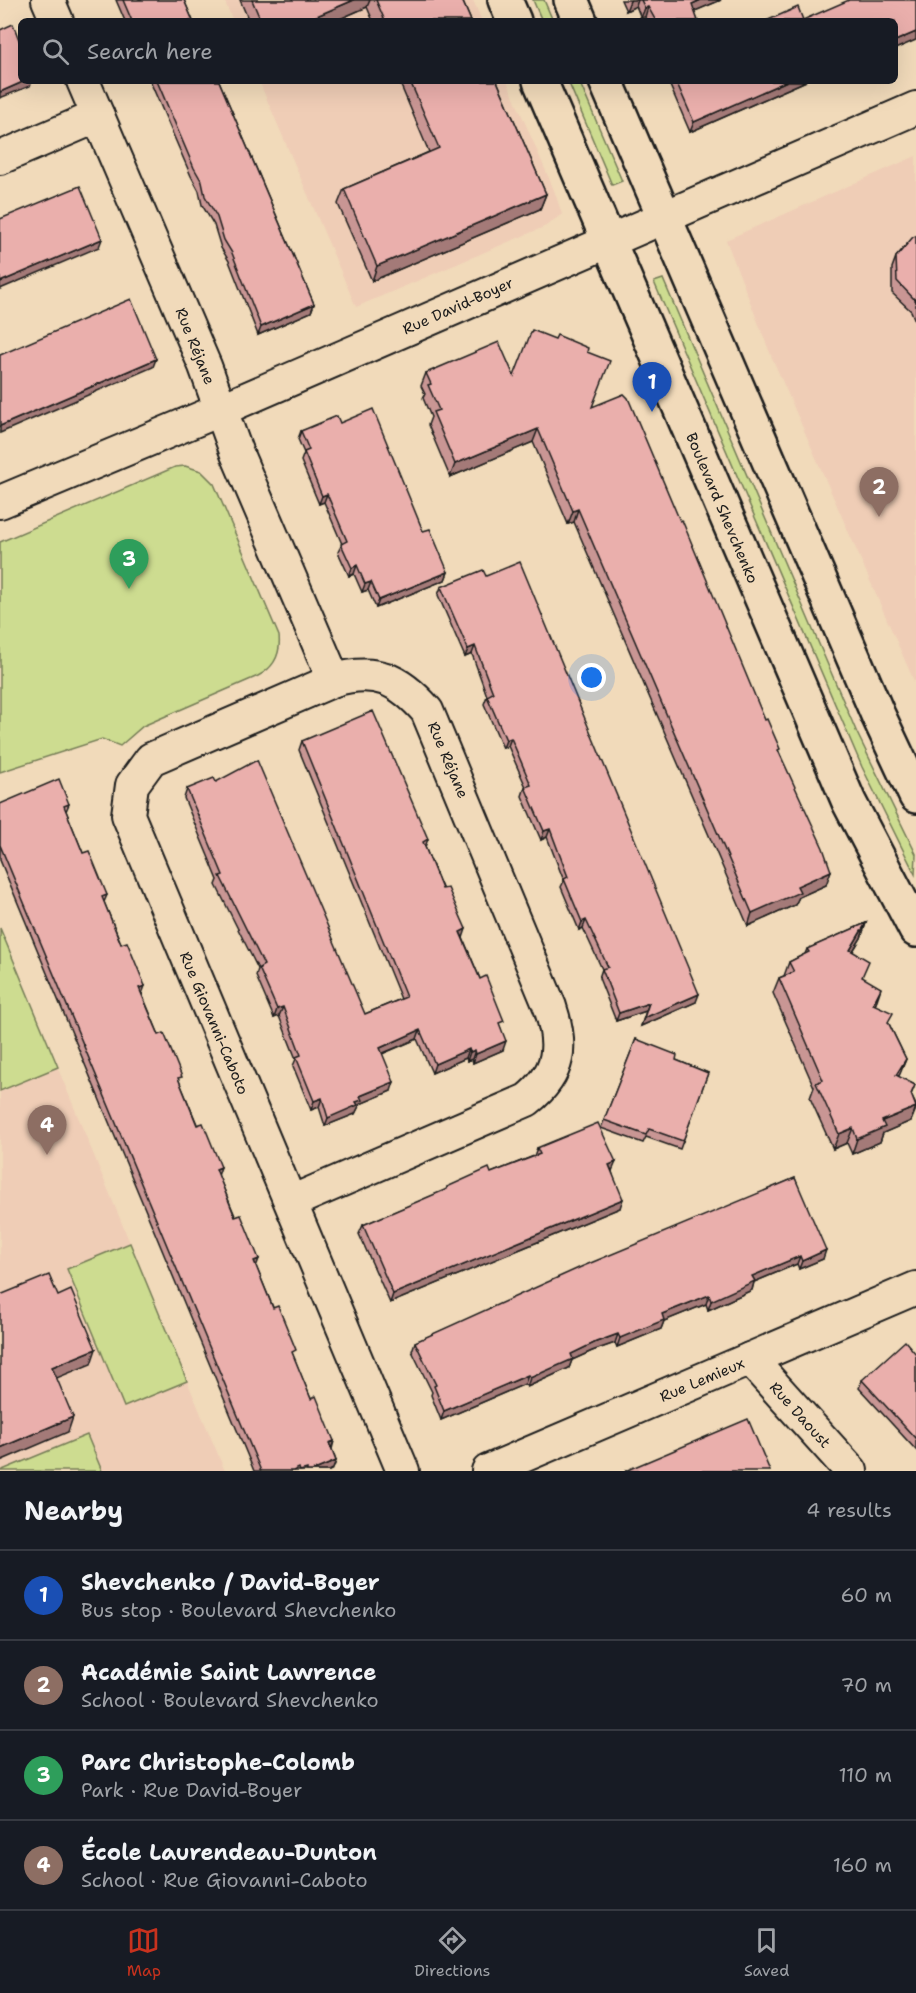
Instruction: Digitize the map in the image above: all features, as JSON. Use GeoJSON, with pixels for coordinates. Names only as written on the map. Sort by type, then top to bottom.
{"type":"FeatureCollection","features":[{"type":"Feature","properties":{"kind":"street"},"geometry":{"type":"LineString","coordinates":[[48,0],[56,18]]}},
{"type":"Feature","properties":{"kind":"street"},"geometry":{"type":"LineString","coordinates":[[505,0],[513,18]]}},
{"type":"Feature","properties":{"kind":"street"},"geometry":{"type":"LineString","coordinates":[[571,0],[579,18]]}},
{"type":"Feature","properties":{"kind":"street","name":"Rue Réjane"},"geometry":{"type":"LineString","coordinates":[[84,84],[197,348],[220,410],[334,680],[353,675],[377,676],[396,683],[413,695],[427,711],[556,1026],[557,1052],[550,1077],[527,1100],[291,1203]]}},
{"type":"Feature","properties":{"kind":"street","name":"Boulevard Shevchenko"},"geometry":{"type":"LineString","coordinates":[[541,84],[849,802],[916,930]]}},
{"type":"Feature","properties":{"kind":"street"},"geometry":{"type":"LineString","coordinates":[[607,84],[878,715],[916,796]]}},
{"type":"Feature","properties":{"kind":"street","name":"Rue David-Boyer"},"geometry":{"type":"LineString","coordinates":[[0,502],[220,410],[916,108]]}},
{"type":"Feature","properties":{"kind":"street"},"geometry":{"type":"LineString","coordinates":[[0,158],[98,116]]}},
{"type":"Feature","properties":{"kind":"street","name":"Rue Giovanni-Caboto"},"geometry":{"type":"LineString","coordinates":[[334,680],[151,759],[132,785],[128,815],[133,833],[403,1471]]}},
{"type":"Feature","properties":{"kind":"street","name":"Rue Lemieux"},"geometry":{"type":"LineString","coordinates":[[488,1471],[916,1288]]}},
{"type":"Feature","properties":{"kind":"street","name":"Rue Daoust"},"geometry":{"type":"LineString","coordinates":[[750,1359],[851,1471]]}},
{"type":"Feature","properties":{"kind":"shaded area"},"geometry":{"type":"Polygon","coordinates":[[[224,0],[473,0],[481,18],[232,18],[224,0]]]}},
{"type":"Feature","properties":{"kind":"shaded area"},"geometry":{"type":"Polygon","coordinates":[[[260,84],[508,84],[562,214],[546,226],[356,307],[260,84]]]}},
{"type":"Feature","properties":{"kind":"shaded area"},"geometry":{"type":"Polygon","coordinates":[[[916,156],[916,680],[914,681],[770,353],[726,240],[916,156]]]}},
{"type":"Feature","properties":{"kind":"shaded area"},"geometry":{"type":"Polygon","coordinates":[[[0,928],[187,1381],[225,1471],[0,1471],[0,928]]]}},
{"type":"Feature","properties":{"kind":"green space"},"geometry":{"type":"Polygon","coordinates":[[[533,0],[544,0],[552,18],[541,18],[533,0]]]}},
{"type":"Feature","properties":{"kind":"green space"},"geometry":{"type":"Polygon","coordinates":[[[569,84],[580,84],[622,181],[612,185],[569,84]]]}},
{"type":"Feature","properties":{"kind":"green space"},"geometry":{"type":"Polygon","coordinates":[[[663,279],[857,733],[916,854],[915,874],[862,767],[654,282],[663,279]]]}},
{"type":"Feature","properties":{"kind":"green space"},"geometry":{"type":"Polygon","coordinates":[[[185,466],[201,471],[214,484],[279,636],[278,654],[273,664],[258,676],[143,726],[120,746],[102,739],[0,772],[0,542],[175,467],[185,466]]]}},
{"type":"Feature","properties":{"kind":"green space"},"geometry":{"type":"Polygon","coordinates":[[[0,928],[58,1067],[0,1091],[0,928]]]}},
{"type":"Feature","properties":{"kind":"green space"},"geometry":{"type":"Polygon","coordinates":[[[130,1243],[187,1381],[124,1407],[67,1269],[130,1243]]]}},
{"type":"Feature","properties":{"kind":"green space"},"geometry":{"type":"Polygon","coordinates":[[[87,1435],[102,1471],[0,1471],[87,1435]]]}},
{"type":"Feature","properties":{"kind":"building"},"geometry":{"type":"Polygon","coordinates":[[[123,0],[184,0],[192,18],[131,18],[123,0]]]}},
{"type":"Feature","properties":{"kind":"building"},"geometry":{"type":"Polygon","coordinates":[[[252,0],[354,0],[312,18],[260,18],[252,0]]]}},
{"type":"Feature","properties":{"kind":"building"},"geometry":{"type":"Polygon","coordinates":[[[376,0],[462,0],[470,18],[384,18],[376,0]]]}},
{"type":"Feature","properties":{"kind":"building"},"geometry":{"type":"Polygon","coordinates":[[[641,0],[701,0],[692,4],[697,18],[654,18],[648,7],[645,8],[641,0]]]}},
{"type":"Feature","properties":{"kind":"building"},"geometry":{"type":"Polygon","coordinates":[[[849,0],[916,0],[916,32],[898,40],[898,18],[808,18],[849,0]]]}},
{"type":"Feature","properties":{"kind":"building"},"geometry":{"type":"Polygon","coordinates":[[[798,7],[802,18],[773,18],[798,7]]]}},
{"type":"Feature","properties":{"kind":"building"},"geometry":{"type":"Polygon","coordinates":[[[13,24],[18,37],[18,84],[0,92],[0,30],[13,24]]]}},
{"type":"Feature","properties":{"kind":"building"},"geometry":{"type":"Polygon","coordinates":[[[158,84],[220,84],[314,304],[261,327],[232,253],[224,240],[217,217],[205,196],[202,182],[158,84]]]}},
{"type":"Feature","properties":{"kind":"building"},"geometry":{"type":"Polygon","coordinates":[[[411,84],[498,84],[546,194],[377,266],[344,189],[439,148],[411,84]]]}},
{"type":"Feature","properties":{"kind":"building"},"geometry":{"type":"Polygon","coordinates":[[[677,84],[780,84],[694,122],[677,84]]]}},
{"type":"Feature","properties":{"kind":"building"},"geometry":{"type":"Polygon","coordinates":[[[80,186],[102,239],[0,282],[0,219],[80,186]]]}},
{"type":"Feature","properties":{"kind":"building"},"geometry":{"type":"Polygon","coordinates":[[[916,236],[916,301],[897,281],[896,257],[916,236]]]}},
{"type":"Feature","properties":{"kind":"building"},"geometry":{"type":"Polygon","coordinates":[[[131,299],[156,359],[0,426],[0,355],[131,299]]]}},
{"type":"Feature","properties":{"kind":"building"},"geometry":{"type":"Polygon","coordinates":[[[532,330],[555,339],[557,335],[588,348],[587,352],[610,361],[592,407],[624,394],[628,398],[680,521],[682,520],[765,720],[767,719],[780,749],[778,750],[823,848],[831,871],[797,886],[800,892],[752,913],[578,509],[573,511],[538,429],[455,464],[433,412],[439,410],[428,385],[431,384],[426,373],[499,342],[514,376],[532,330]]]}},
{"type":"Feature","properties":{"kind":"building"},"geometry":{"type":"Polygon","coordinates":[[[373,409],[423,531],[430,529],[448,572],[379,600],[371,582],[365,584],[357,565],[352,568],[341,544],[347,541],[327,494],[322,496],[304,452],[309,450],[301,431],[337,416],[340,423],[373,409]]]}},
{"type":"Feature","properties":{"kind":"building"},"geometry":{"type":"Polygon","coordinates":[[[520,562],[699,994],[644,1018],[649,1003],[619,1013],[602,969],[608,967],[586,920],[582,922],[564,879],[568,877],[550,829],[544,831],[525,787],[531,785],[511,738],[506,740],[487,696],[493,693],[475,646],[468,649],[441,587],[483,570],[486,576],[520,562]]]}},
{"type":"Feature","properties":{"kind":"building"},"geometry":{"type":"Polygon","coordinates":[[[373,711],[428,839],[423,842],[442,889],[448,888],[466,929],[460,932],[480,979],[486,976],[504,1021],[499,1023],[506,1041],[476,1054],[475,1050],[470,1052],[469,1049],[435,1064],[420,1030],[380,1048],[394,1082],[360,1096],[362,1100],[356,1102],[358,1105],[328,1118],[322,1098],[314,1101],[296,1057],[301,1055],[283,1007],[277,1009],[259,968],[264,965],[220,876],[223,875],[187,789],[214,778],[216,782],[257,760],[365,1014],[406,997],[302,741],[373,711]]]}},
{"type":"Feature","properties":{"kind":"building"},"geometry":{"type":"Polygon","coordinates":[[[59,779],[69,804],[64,806],[83,853],[89,851],[107,895],[102,897],[121,944],[127,942],[145,986],[139,988],[159,1035],[164,1033],[182,1077],[178,1078],[197,1125],[203,1123],[221,1167],[216,1169],[235,1217],[241,1215],[259,1259],[254,1261],[273,1308],[278,1306],[296,1350],[292,1352],[311,1399],[316,1396],[334,1441],[329,1443],[336,1461],[312,1471],[307,1471],[307,1469],[300,1471],[299,1468],[293,1471],[261,1471],[0,845],[0,804],[59,779]]]}},
{"type":"Feature","properties":{"kind":"building"},"geometry":{"type":"Polygon","coordinates":[[[866,923],[850,950],[869,961],[862,977],[881,988],[873,1004],[893,1013],[888,1022],[906,1059],[896,1075],[915,1085],[911,1094],[916,1107],[882,1121],[885,1127],[857,1139],[853,1128],[839,1134],[816,1083],[823,1080],[779,978],[794,972],[789,962],[809,952],[807,949],[866,923]]]}},
{"type":"Feature","properties":{"kind":"building"},"geometry":{"type":"Polygon","coordinates":[[[636,1039],[677,1055],[676,1060],[708,1073],[683,1141],[649,1129],[646,1135],[604,1120],[636,1039]]]}},
{"type":"Feature","properties":{"kind":"building"},"geometry":{"type":"Polygon","coordinates":[[[598,1123],[616,1162],[609,1165],[623,1199],[393,1294],[363,1225],[447,1189],[489,1168],[491,1173],[540,1154],[537,1148],[598,1123]]]}},
{"type":"Feature","properties":{"kind":"building"},"geometry":{"type":"Polygon","coordinates":[[[795,1178],[826,1250],[802,1261],[800,1256],[752,1276],[755,1281],[711,1301],[709,1295],[662,1314],[664,1320],[620,1338],[618,1334],[596,1342],[571,1354],[573,1359],[530,1378],[528,1375],[444,1411],[434,1386],[436,1385],[415,1342],[581,1267],[795,1178]]]}},
{"type":"Feature","properties":{"kind":"building"},"geometry":{"type":"Polygon","coordinates":[[[49,1275],[58,1296],[71,1290],[96,1349],[52,1367],[73,1417],[0,1448],[0,1295],[49,1275]]]}},
{"type":"Feature","properties":{"kind":"building"},"geometry":{"type":"Polygon","coordinates":[[[905,1341],[916,1354],[916,1439],[862,1380],[905,1341]]]}},
{"type":"Feature","properties":{"kind":"building"},"geometry":{"type":"Polygon","coordinates":[[[748,1419],[770,1471],[625,1471],[748,1419]]]}},
{"type":"Feature","properties":{"kind":"place","name":"Shevchenko / David-Boyer"},"geometry":{"type":"Point","coordinates":[652,412]}},
{"type":"Feature","properties":{"kind":"place","name":"Académie Saint Lawrence"},"geometry":{"type":"Point","coordinates":[879,517]}},
{"type":"Feature","properties":{"kind":"place","name":"Parc Christophe-Colomb"},"geometry":{"type":"Point","coordinates":[129,589]}},
{"type":"Feature","properties":{"kind":"place","name":"École Laurendeau-Dunton"},"geometry":{"type":"Point","coordinates":[47,1155]}}]}
